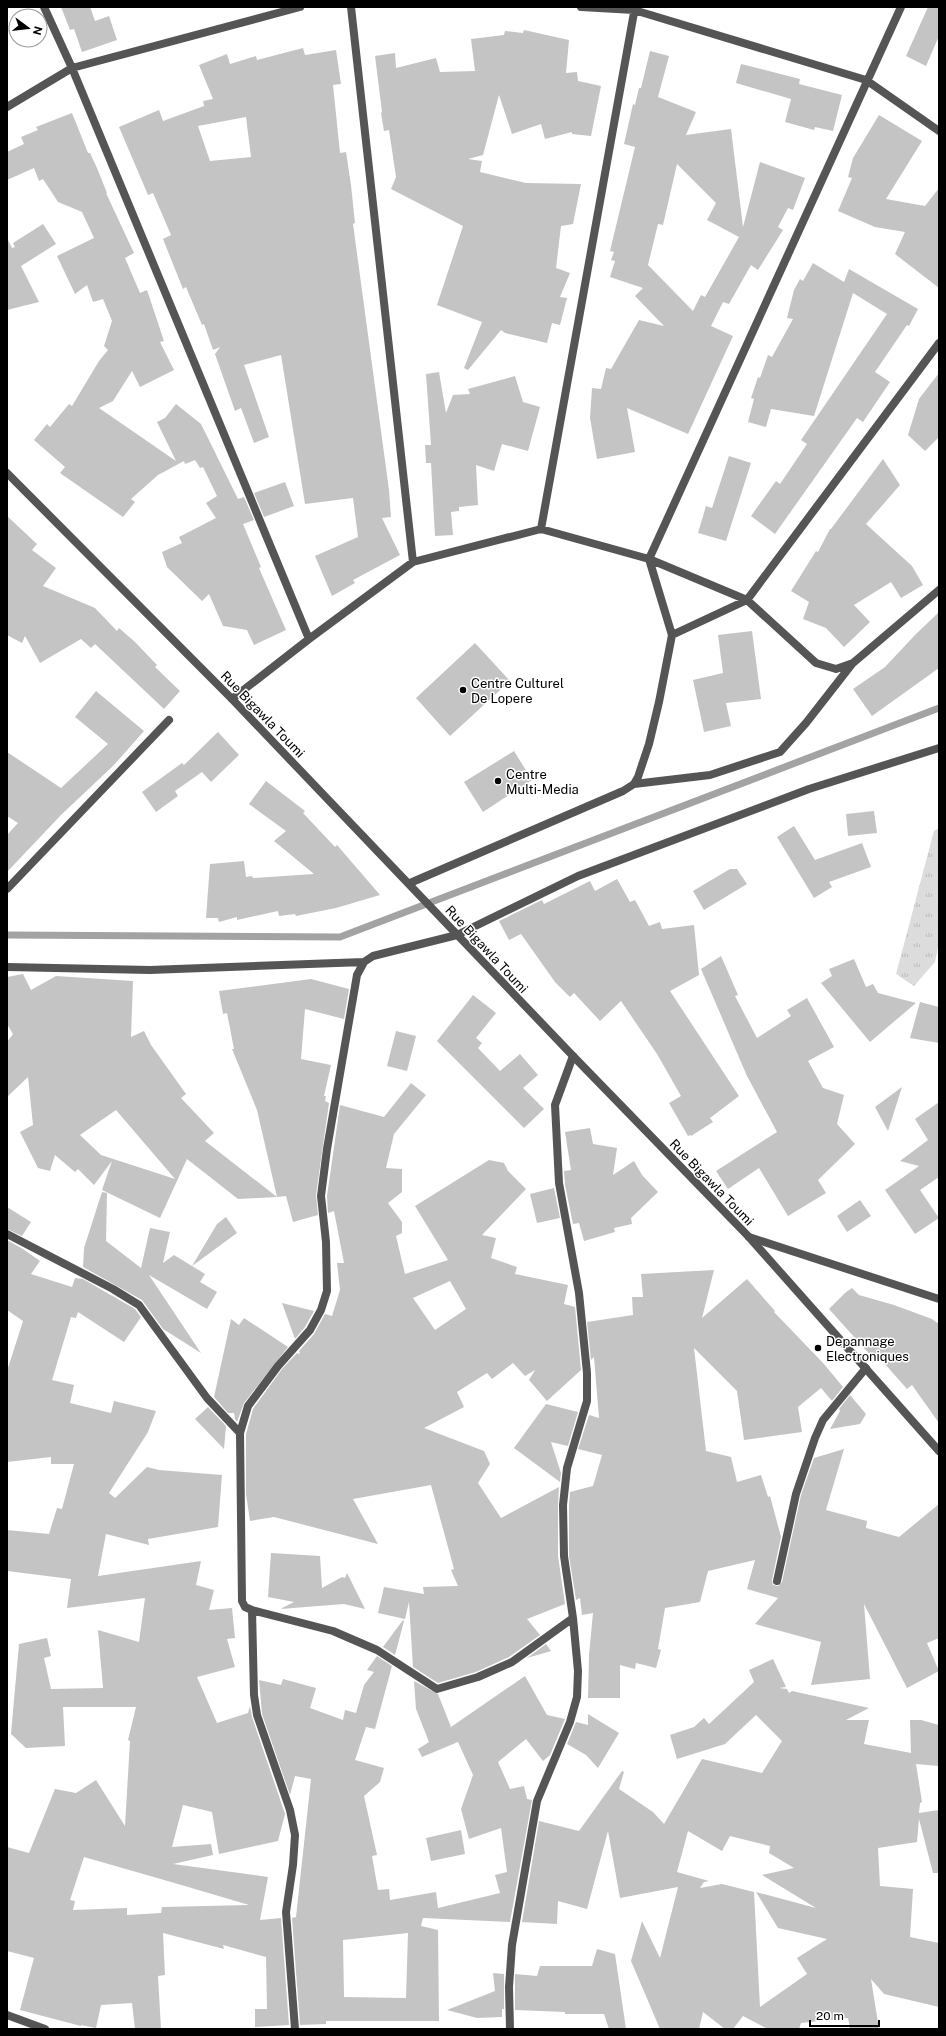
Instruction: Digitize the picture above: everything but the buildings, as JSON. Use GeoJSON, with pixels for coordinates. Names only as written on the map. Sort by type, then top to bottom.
{"type":"FeatureCollection","features":[{"type":"Feature","properties":{"kind":"street"},"geometry":{"type":"LineString","coordinates":[[44,7],[72,68],[309,638]]}},
{"type":"Feature","properties":{"kind":"street"},"geometry":{"type":"LineString","coordinates":[[7,107],[72,68],[300,7]]}},
{"type":"Feature","properties":{"kind":"street"},"geometry":{"type":"LineString","coordinates":[[351,7],[413,562]]}},
{"type":"Feature","properties":{"kind":"street"},"geometry":{"type":"LineString","coordinates":[[581,7],[634,8],[866,80],[939,131]]}},
{"type":"Feature","properties":{"kind":"street"},"geometry":{"type":"LineString","coordinates":[[634,784],[640,772],[649,744],[672,635],[649,559],[866,80],[901,7]]}},
{"type":"Feature","properties":{"kind":"street"},"geometry":{"type":"LineString","coordinates":[[541,529],[634,8]]}},
{"type":"Feature","properties":{"kind":"street"},"geometry":{"type":"LineString","coordinates":[[672,635],[747,600],[939,343]]}},
{"type":"Feature","properties":{"kind":"street","name":"Rue Bigawla Toumi"},"geometry":{"type":"LineString","coordinates":[[7,473],[232,699],[410,883],[457,935],[750,1237],[939,1451]]}},
{"type":"Feature","properties":{"kind":"street"},"geometry":{"type":"LineString","coordinates":[[232,699],[309,638],[413,562],[541,529],[649,559],[747,600],[816,663],[836,669],[853,663]]}},
{"type":"Feature","properties":{"kind":"street"},"geometry":{"type":"LineString","coordinates":[[410,883],[624,791],[634,784],[710,775],[780,752],[806,723],[853,663],[939,590]]}},
{"type":"Feature","properties":{"kind":"street"},"geometry":{"type":"LineString","coordinates":[[7,889],[170,720]]}},
{"type":"Feature","properties":{"kind":"street"},"geometry":{"type":"LineString","coordinates":[[573,1618],[512,1662],[478,1677],[437,1689],[377,1650],[333,1631],[252,1610],[245,1607],[242,1601],[240,1433],[248,1406],[278,1366],[310,1330],[321,1310],[327,1291],[326,1242],[321,1196],[327,1149],[357,975],[364,962],[373,956],[457,935],[578,876],[809,789],[939,748]]}},
{"type":"Feature","properties":{"kind":"street"},"geometry":{"type":"LineString","coordinates":[[7,967],[150,970],[364,962]]}},
{"type":"Feature","properties":{"kind":"street"},"geometry":{"type":"LineString","coordinates":[[510,2029],[509,1987],[512,1945],[537,1801],[570,1722],[577,1697],[578,1671],[573,1618],[564,1556],[563,1505],[567,1468],[587,1401],[587,1373],[579,1293],[559,1183],[555,1105],[574,1056]]}},
{"type":"Feature","properties":{"kind":"street"},"geometry":{"type":"LineString","coordinates":[[7,1234],[113,1289],[140,1305],[207,1398],[240,1433]]}},
{"type":"Feature","properties":{"kind":"street"},"geometry":{"type":"LineString","coordinates":[[750,1237],[939,1299]]}},
{"type":"Feature","properties":{"kind":"street"},"geometry":{"type":"LineString","coordinates":[[777,1582],[797,1488],[822,1420],[866,1368]]}},
{"type":"Feature","properties":{"kind":"street"},"geometry":{"type":"LineString","coordinates":[[252,1610],[254,1695],[257,1716],[290,1810],[295,1835],[293,1865],[286,1912],[295,2029]]}},
{"type":"Feature","properties":{"kind":"street"},"geometry":{"type":"LineString","coordinates":[[7,2015],[45,2029]]}},
{"type":"Feature","properties":{"kind":"green space"},"geometry":{"type":"Polygon","coordinates":[[[939,828],[939,943],[935,962],[914,986],[896,974],[934,831],[939,828]]]}},
{"type":"Feature","properties":{"kind":"waterway"},"geometry":{"type":"LineString","coordinates":[[7,935],[340,937],[939,708]]}},
{"type":"Feature","properties":{"kind":"place","name":"Centre Culturel De Lopere"},"geometry":{"type":"Point","coordinates":[463,690]}},
{"type":"Feature","properties":{"kind":"place","name":"Centre Multi-Media"},"geometry":{"type":"Point","coordinates":[498,781]}},
{"type":"Feature","properties":{"kind":"place","name":"Depannage Electroniques"},"geometry":{"type":"Point","coordinates":[818,1348]}}]}
